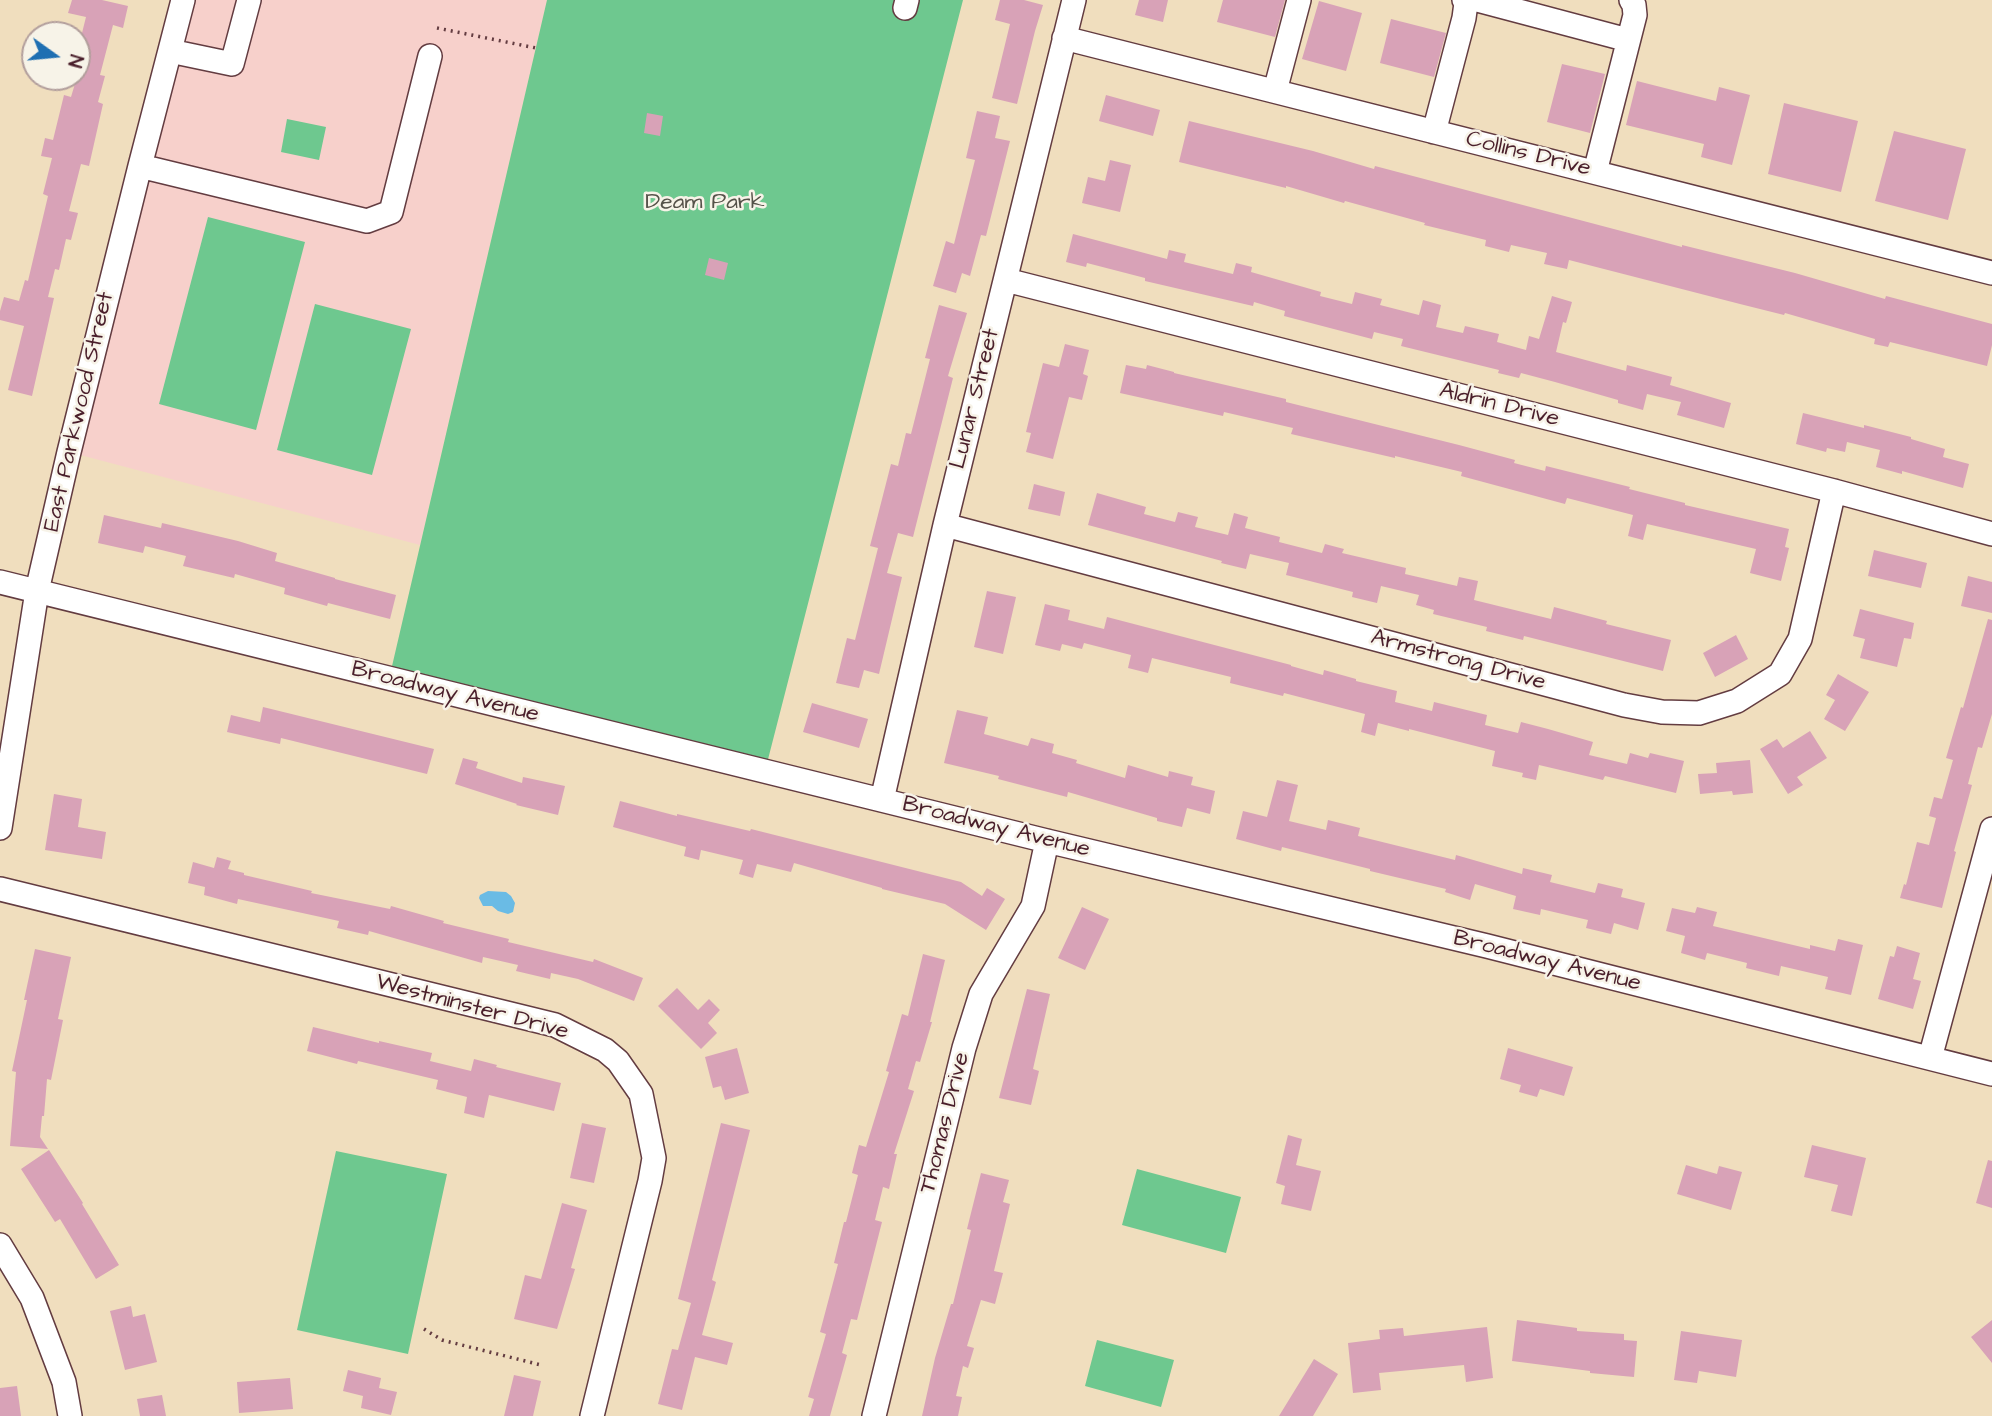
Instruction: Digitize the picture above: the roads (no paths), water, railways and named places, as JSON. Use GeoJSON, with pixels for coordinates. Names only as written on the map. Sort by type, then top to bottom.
{"type":"FeatureCollection","features":[{"type":"Feature","properties":{"kind":"street","name":"East Parkwood Street"},"geometry":{"type":"LineString","coordinates":[[0,828],[37,591],[139,166],[183,0]]}},
{"type":"Feature","properties":{"kind":"street"},"geometry":{"type":"LineString","coordinates":[[170,51],[232,64],[249,0]]}},
{"type":"Feature","properties":{"kind":"street","name":"Lunar Street"},"geometry":{"type":"LineString","coordinates":[[882,800],[945,525],[1074,0]]}},
{"type":"Feature","properties":{"kind":"street"},"geometry":{"type":"LineString","coordinates":[[1275,91],[1299,0]]}},
{"type":"Feature","properties":{"kind":"street"},"geometry":{"type":"LineString","coordinates":[[1434,132],[1464,18],[1464,0]]}},
{"type":"Feature","properties":{"kind":"street"},"geometry":{"type":"LineString","coordinates":[[1477,0],[1628,40]]}},
{"type":"Feature","properties":{"kind":"street"},"geometry":{"type":"LineString","coordinates":[[1595,172],[1635,15],[1631,0]]}},
{"type":"Feature","properties":{"kind":"street","name":"Collins Drive"},"geometry":{"type":"LineString","coordinates":[[1065,38],[1992,273]]}},
{"type":"Feature","properties":{"kind":"street"},"geometry":{"type":"LineString","coordinates":[[139,166],[367,221],[391,212],[430,56]]}},
{"type":"Feature","properties":{"kind":"street","name":"Aldrin Drive"},"geometry":{"type":"LineString","coordinates":[[1006,280],[1992,534]]}},
{"type":"Feature","properties":{"kind":"street","name":"Armstrong Drive"},"geometry":{"type":"LineString","coordinates":[[945,525],[1624,705],[1662,712],[1699,713],[1737,701],[1780,674],[1800,639],[1833,491]]}},
{"type":"Feature","properties":{"kind":"street","name":"Broadway Avenue"},"geometry":{"type":"LineString","coordinates":[[0,582],[1047,841],[1487,946],[1992,1074]]}},
{"type":"Feature","properties":{"kind":"street"},"geometry":{"type":"LineString","coordinates":[[1930,1058],[1992,829]]}},
{"type":"Feature","properties":{"kind":"street","name":"Thomas Drive"},"geometry":{"type":"LineString","coordinates":[[874,1416],[964,1048],[981,994],[1032,906],[1047,841]]}},
{"type":"Feature","properties":{"kind":"street","name":"Westminster Drive"},"geometry":{"type":"LineString","coordinates":[[0,889],[555,1026],[605,1050],[618,1061],[641,1094],[654,1158],[592,1416]]}},
{"type":"Feature","properties":{"kind":"street"},"geometry":{"type":"LineString","coordinates":[[0,1245],[32,1298],[64,1382],[70,1416]]}},
{"type":"Feature","properties":{"kind":"water"},"geometry":{"type":"Polygon","coordinates":[[[488,891],[506,892],[511,896],[515,903],[513,912],[508,914],[492,906],[483,906],[480,895],[488,891]]]}},
{"type":"Feature","properties":{"kind":"park label","name":"Deam Park"},"geometry":{"type":"Point","coordinates":[705,203]}}]}
